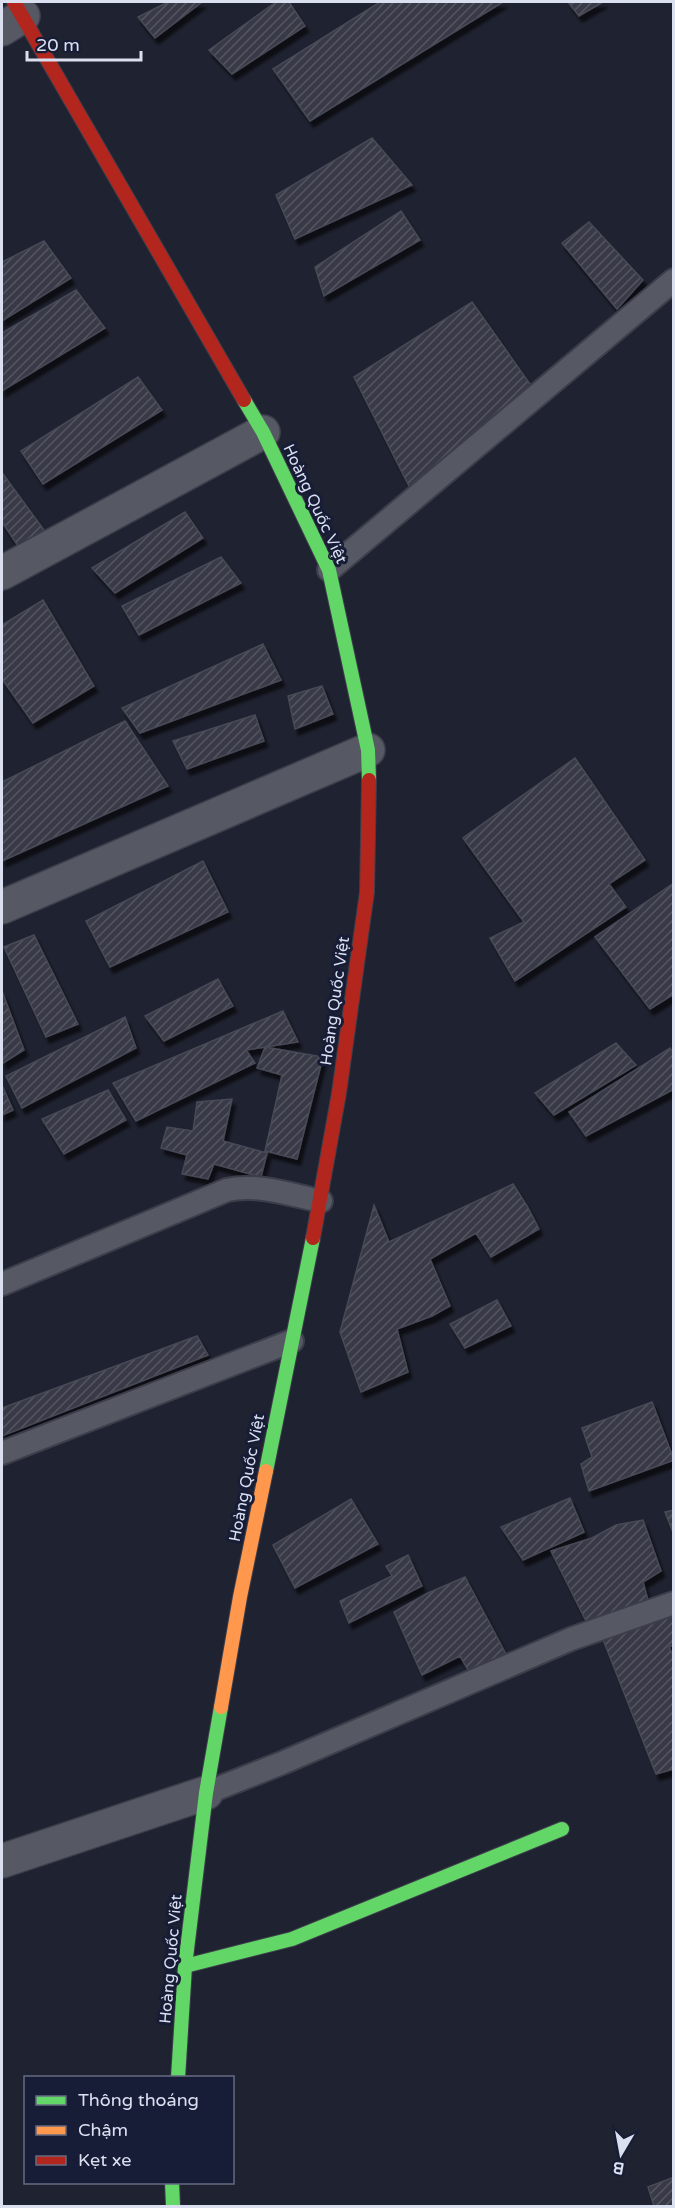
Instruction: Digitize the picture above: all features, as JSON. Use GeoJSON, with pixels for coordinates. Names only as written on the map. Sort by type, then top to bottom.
{"type":"FeatureCollection","features":[{"type":"Feature","properties":{"kind":"street","name":"Hoàng Quốc Việt"},"geometry":{"type":"LineString","coordinates":[[13,16],[263,432],[329,570],[368,750],[370,804],[367,892],[339,1093],[321,1201],[240,1597],[206,1793],[185,1966],[178,2076]]}},
{"type":"Feature","properties":{"kind":"street"},"geometry":{"type":"LineString","coordinates":[[2,573],[263,432]]}},
{"type":"Feature","properties":{"kind":"street"},"geometry":{"type":"LineString","coordinates":[[2,907],[368,750]]}},
{"type":"Feature","properties":{"kind":"street"},"geometry":{"type":"LineString","coordinates":[[2,1862],[206,1793]]}},
{"type":"Feature","properties":{"kind":"street"},"geometry":{"type":"LineString","coordinates":[[185,1966],[292,1939],[562,1829]]}},
{"type":"Feature","properties":{"kind":"street"},"geometry":{"type":"LineString","coordinates":[[172,2184],[173,2206]]}},
{"type":"Feature","properties":{"kind":"lane"},"geometry":{"type":"LineString","coordinates":[[329,570],[674,280]]}},
{"type":"Feature","properties":{"kind":"lane"},"geometry":{"type":"LineString","coordinates":[[2,1284],[227,1190],[260,1188],[321,1201]]}},
{"type":"Feature","properties":{"kind":"lane"},"geometry":{"type":"LineString","coordinates":[[2,1453],[292,1341]]}},
{"type":"Feature","properties":{"kind":"lane"},"geometry":{"type":"LineString","coordinates":[[206,1793],[282,1763],[571,1639],[674,1603]]}},
{"type":"Feature","properties":{"kind":"building"},"geometry":{"type":"Polygon","coordinates":[[[168,2],[202,2],[155,38],[138,17],[168,2]]]}},
{"type":"Feature","properties":{"kind":"building"},"geometry":{"type":"Polygon","coordinates":[[[276,2],[289,2],[305,26],[232,74],[209,50],[276,2]]]}},
{"type":"Feature","properties":{"kind":"building"},"geometry":{"type":"Polygon","coordinates":[[[380,2],[503,2],[310,121],[273,69],[380,2]]]}},
{"type":"Feature","properties":{"kind":"building"},"geometry":{"type":"Polygon","coordinates":[[[568,2],[603,2],[579,16],[568,2]]]}},
{"type":"Feature","properties":{"kind":"building"},"geometry":{"type":"Polygon","coordinates":[[[372,138],[412,185],[295,239],[276,195],[372,138]]]}},
{"type":"Feature","properties":{"kind":"building"},"geometry":{"type":"Polygon","coordinates":[[[401,211],[420,240],[324,296],[315,267],[401,211]]]}},
{"type":"Feature","properties":{"kind":"building"},"geometry":{"type":"Polygon","coordinates":[[[589,222],[643,280],[617,309],[562,243],[589,222]]]}},
{"type":"Feature","properties":{"kind":"building"},"geometry":{"type":"Polygon","coordinates":[[[44,241],[71,278],[2,321],[2,262],[44,241]]]}},
{"type":"Feature","properties":{"kind":"building"},"geometry":{"type":"Polygon","coordinates":[[[76,290],[105,328],[2,391],[2,333],[76,290]]]}},
{"type":"Feature","properties":{"kind":"building"},"geometry":{"type":"Polygon","coordinates":[[[472,302],[535,391],[409,486],[354,377],[472,302]]]}},
{"type":"Feature","properties":{"kind":"building"},"geometry":{"type":"Polygon","coordinates":[[[138,377],[162,410],[43,484],[21,451],[138,377]]]}},
{"type":"Feature","properties":{"kind":"building"},"geometry":{"type":"Polygon","coordinates":[[[3,474],[47,534],[22,552],[2,522],[3,474]]]}},
{"type":"Feature","properties":{"kind":"building"},"geometry":{"type":"Polygon","coordinates":[[[185,512],[203,538],[115,593],[92,568],[185,512]]]}},
{"type":"Feature","properties":{"kind":"building"},"geometry":{"type":"Polygon","coordinates":[[[221,557],[241,583],[139,635],[122,606],[221,557]]]}},
{"type":"Feature","properties":{"kind":"building"},"geometry":{"type":"Polygon","coordinates":[[[43,600],[94,686],[33,723],[2,679],[2,625],[43,600]]]}},
{"type":"Feature","properties":{"kind":"building"},"geometry":{"type":"Polygon","coordinates":[[[263,644],[281,680],[140,733],[122,708],[263,644]]]}},
{"type":"Feature","properties":{"kind":"building"},"geometry":{"type":"Polygon","coordinates":[[[322,686],[333,714],[295,729],[288,696],[322,686]]]}},
{"type":"Feature","properties":{"kind":"building"},"geometry":{"type":"Polygon","coordinates":[[[255,715],[264,741],[187,769],[173,741],[255,715]]]}},
{"type":"Feature","properties":{"kind":"building"},"geometry":{"type":"Polygon","coordinates":[[[125,721],[168,786],[2,861],[2,782],[125,721]]]}},
{"type":"Feature","properties":{"kind":"building"},"geometry":{"type":"Polygon","coordinates":[[[575,758],[645,860],[609,884],[626,907],[515,981],[490,938],[524,922],[463,838],[575,758]]]}},
{"type":"Feature","properties":{"kind":"building"},"geometry":{"type":"Polygon","coordinates":[[[203,861],[228,912],[110,967],[86,921],[203,861]]]}},
{"type":"Feature","properties":{"kind":"building"},"geometry":{"type":"Polygon","coordinates":[[[674,883],[674,994],[650,1009],[595,937],[674,883]]]}},
{"type":"Feature","properties":{"kind":"building"},"geometry":{"type":"Polygon","coordinates":[[[34,935],[78,1024],[46,1037],[4,947],[34,935]]]}},
{"type":"Feature","properties":{"kind":"building"},"geometry":{"type":"Polygon","coordinates":[[[218,979],[233,1006],[164,1041],[145,1016],[218,979]]]}},
{"type":"Feature","properties":{"kind":"building"},"geometry":{"type":"Polygon","coordinates":[[[2,991],[24,1050],[3,1063],[2,1060],[2,991]]]}},
{"type":"Feature","properties":{"kind":"building"},"geometry":{"type":"Polygon","coordinates":[[[283,1011],[298,1042],[246,1050],[255,1063],[136,1121],[113,1083],[283,1011]]]}},
{"type":"Feature","properties":{"kind":"building"},"geometry":{"type":"Polygon","coordinates":[[[125,1017],[136,1048],[22,1108],[6,1076],[125,1017]]]}},
{"type":"Feature","properties":{"kind":"building"},"geometry":{"type":"Polygon","coordinates":[[[616,1043],[636,1065],[554,1115],[535,1093],[616,1043]]]}},
{"type":"Feature","properties":{"kind":"building"},"geometry":{"type":"Polygon","coordinates":[[[265,1047],[323,1057],[297,1159],[265,1151],[282,1075],[257,1068],[265,1047]]]}},
{"type":"Feature","properties":{"kind":"building"},"geometry":{"type":"Polygon","coordinates":[[[670,1048],[674,1054],[674,1089],[586,1136],[569,1112],[670,1048]]]}},
{"type":"Feature","properties":{"kind":"building"},"geometry":{"type":"Polygon","coordinates":[[[2,1085],[13,1110],[2,1115],[2,1085]]]}},
{"type":"Feature","properties":{"kind":"building"},"geometry":{"type":"Polygon","coordinates":[[[108,1090],[126,1120],[64,1154],[42,1119],[108,1090]]]}},
{"type":"Feature","properties":{"kind":"building"},"geometry":{"type":"Polygon","coordinates":[[[232,1099],[223,1141],[267,1153],[261,1177],[214,1164],[208,1179],[182,1174],[187,1155],[161,1148],[167,1127],[193,1131],[197,1102],[232,1099]]]}},
{"type":"Feature","properties":{"kind":"building"},"geometry":{"type":"Polygon","coordinates":[[[513,1184],[539,1229],[491,1257],[476,1233],[430,1259],[450,1306],[432,1316],[397,1329],[408,1372],[361,1392],[340,1332],[374,1205],[389,1242],[513,1184]]]}},
{"type":"Feature","properties":{"kind":"building"},"geometry":{"type":"Polygon","coordinates":[[[497,1300],[511,1326],[465,1348],[450,1324],[497,1300]]]}},
{"type":"Feature","properties":{"kind":"building"},"geometry":{"type":"Polygon","coordinates":[[[197,1336],[208,1355],[2,1436],[2,1408],[197,1336]]]}},
{"type":"Feature","properties":{"kind":"building"},"geometry":{"type":"Polygon","coordinates":[[[652,1402],[674,1460],[589,1491],[581,1464],[592,1457],[582,1428],[652,1402]]]}},
{"type":"Feature","properties":{"kind":"building"},"geometry":{"type":"Polygon","coordinates":[[[570,1498],[584,1532],[523,1560],[501,1527],[570,1498]]]}},
{"type":"Feature","properties":{"kind":"building"},"geometry":{"type":"Polygon","coordinates":[[[351,1499],[378,1544],[295,1588],[273,1545],[351,1499]]]}},
{"type":"Feature","properties":{"kind":"building"},"geometry":{"type":"Polygon","coordinates":[[[674,1510],[674,1535],[665,1512],[674,1510]]]}},
{"type":"Feature","properties":{"kind":"building"},"geometry":{"type":"Polygon","coordinates":[[[643,1520],[661,1571],[643,1582],[648,1600],[626,1607],[626,1618],[588,1625],[551,1551],[592,1538],[616,1525],[643,1520]]]}},
{"type":"Feature","properties":{"kind":"building"},"geometry":{"type":"Polygon","coordinates":[[[408,1555],[422,1586],[349,1623],[340,1601],[392,1576],[386,1566],[408,1555]]]}},
{"type":"Feature","properties":{"kind":"building"},"geometry":{"type":"Polygon","coordinates":[[[465,1577],[507,1656],[471,1675],[460,1656],[422,1675],[394,1612],[428,1593],[465,1577]]]}},
{"type":"Feature","properties":{"kind":"building"},"geometry":{"type":"Polygon","coordinates":[[[674,1608],[674,1645],[669,1647],[674,1658],[674,1769],[656,1774],[600,1632],[674,1608]]]}},
{"type":"Feature","properties":{"kind":"building"},"geometry":{"type":"Polygon","coordinates":[[[674,2177],[674,2206],[654,2206],[648,2187],[674,2177]]]}},
{"type":"Feature","properties":{"kind":"traffic: fast"},"geometry":{"type":"LineString","coordinates":[[244,400],[263,432],[329,570],[368,750],[369,780]]}},
{"type":"Feature","properties":{"kind":"traffic: fast"},"geometry":{"type":"LineString","coordinates":[[266,1471],[313,1238]]}},
{"type":"Feature","properties":{"kind":"traffic: fast"},"geometry":{"type":"LineString","coordinates":[[178,2076],[185,1966],[206,1793],[221,1707]]}},
{"type":"Feature","properties":{"kind":"traffic: fast"},"geometry":{"type":"LineString","coordinates":[[185,1966],[292,1939],[562,1829]]}},
{"type":"Feature","properties":{"kind":"traffic: fast"},"geometry":{"type":"LineString","coordinates":[[172,2184],[173,2206]]}},
{"type":"Feature","properties":{"kind":"traffic: slow"},"geometry":{"type":"LineString","coordinates":[[221,1707],[240,1597],[266,1471]]}},
{"type":"Feature","properties":{"kind":"traffic: jam"},"geometry":{"type":"LineString","coordinates":[[14,2],[244,400]]}},
{"type":"Feature","properties":{"kind":"traffic: jam"},"geometry":{"type":"LineString","coordinates":[[313,1238],[339,1093],[367,892],[369,780]]}}]}
